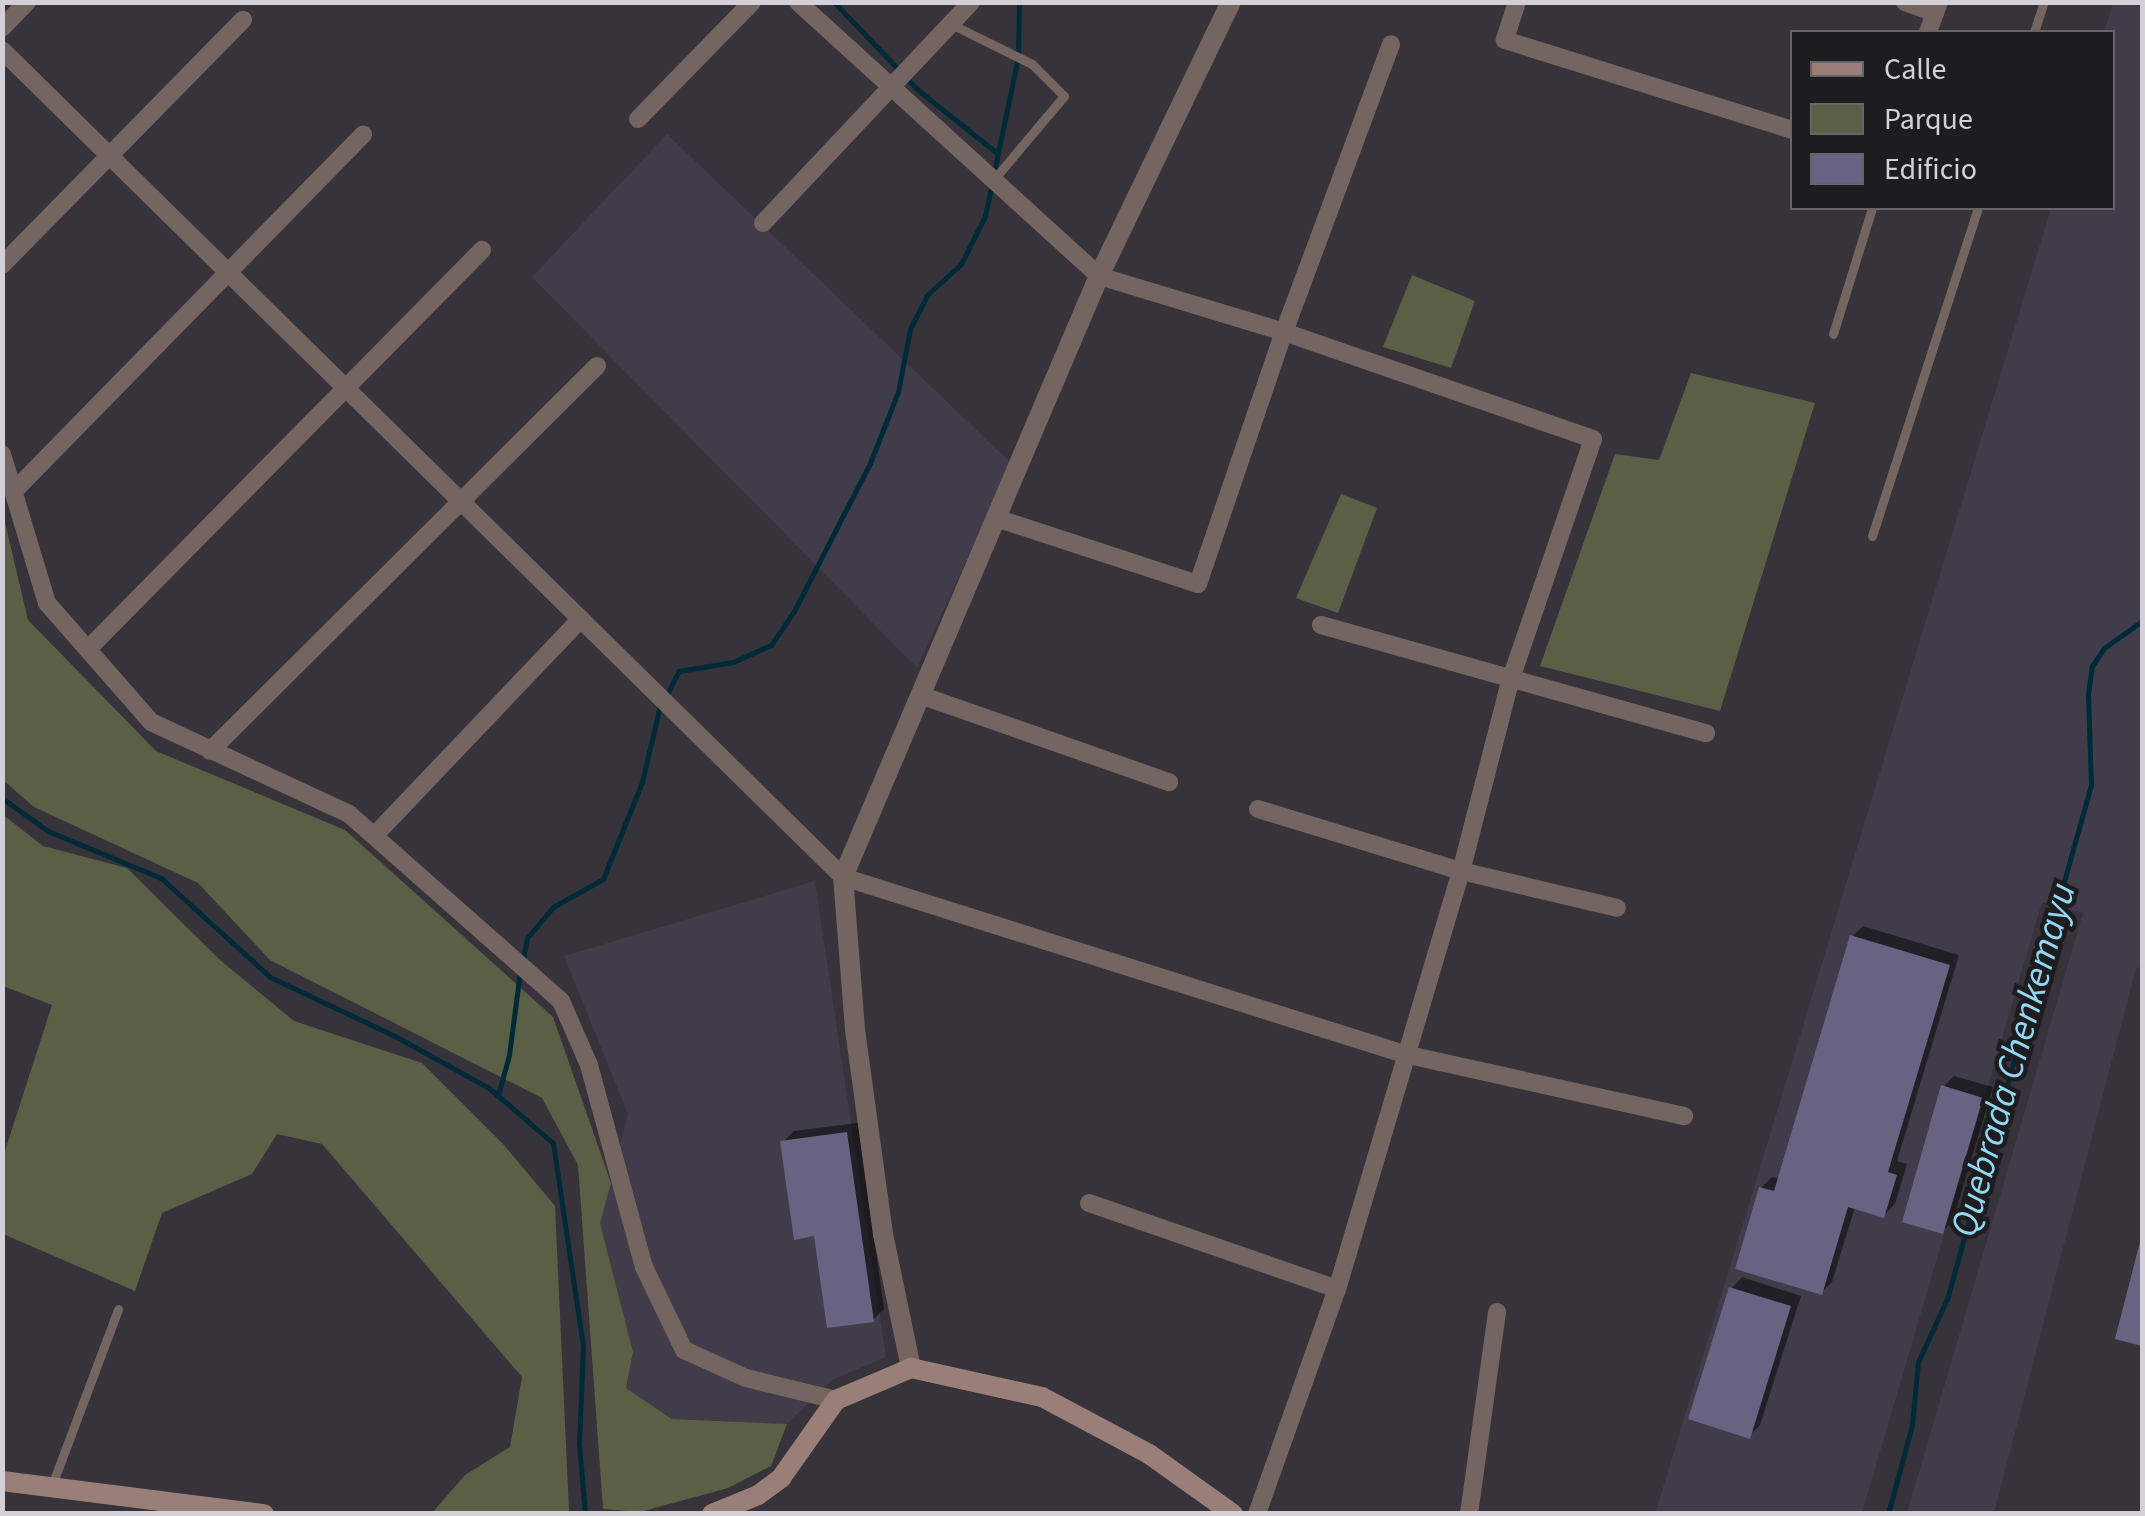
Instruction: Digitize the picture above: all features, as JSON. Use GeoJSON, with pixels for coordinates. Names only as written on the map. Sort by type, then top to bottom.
{"type":"FeatureCollection","features":[{"type":"Feature","properties":{"kind":"main road"},"geometry":{"type":"LineString","coordinates":[[712,1514],[758,1494],[782,1478],[836,1400],[911,1368],[1042,1397],[1149,1454],[1234,1514]]}},
{"type":"Feature","properties":{"kind":"main road"},"geometry":{"type":"LineString","coordinates":[[2,1481],[194,1509],[264,1514]]}},
{"type":"Feature","properties":{"kind":"street"},"geometry":{"type":"LineString","coordinates":[[2,28],[27,2]]}},
{"type":"Feature","properties":{"kind":"street"},"geometry":{"type":"LineString","coordinates":[[638,119],[752,2]]}},
{"type":"Feature","properties":{"kind":"street"},"geometry":{"type":"LineString","coordinates":[[798,2],[1099,276],[1284,332],[1593,439],[1511,678],[1462,871],[1404,1054],[1337,1289],[1257,1514]]}},
{"type":"Feature","properties":{"kind":"street"},"geometry":{"type":"LineString","coordinates":[[763,222],[971,2]]}},
{"type":"Feature","properties":{"kind":"street"},"geometry":{"type":"LineString","coordinates":[[911,1368],[880,1216],[855,1029],[844,877],[1099,276],[1231,2]]}},
{"type":"Feature","properties":{"kind":"street"},"geometry":{"type":"LineString","coordinates":[[1517,2],[1504,40],[1790,129]]}},
{"type":"Feature","properties":{"kind":"street"},"geometry":{"type":"LineString","coordinates":[[1905,2],[1937,8]]}},
{"type":"Feature","properties":{"kind":"street"},"geometry":{"type":"LineString","coordinates":[[2,264],[243,20]]}},
{"type":"Feature","properties":{"kind":"street"},"geometry":{"type":"LineString","coordinates":[[999,519],[1198,584],[1284,332],[1391,44]]}},
{"type":"Feature","properties":{"kind":"street"},"geometry":{"type":"LineString","coordinates":[[2,50],[844,877],[1404,1054],[1684,1116]]}},
{"type":"Feature","properties":{"kind":"street"},"geometry":{"type":"LineString","coordinates":[[14,491],[363,135]]}},
{"type":"Feature","properties":{"kind":"street"},"geometry":{"type":"LineString","coordinates":[[88,649],[482,250]]}},
{"type":"Feature","properties":{"kind":"street"},"geometry":{"type":"LineString","coordinates":[[210,751],[596,366]]}},
{"type":"Feature","properties":{"kind":"street"},"geometry":{"type":"LineString","coordinates":[[2,454],[47,602],[151,722],[349,814],[561,1002],[589,1066],[644,1267],[684,1350],[746,1378],[836,1400]]}},
{"type":"Feature","properties":{"kind":"street"},"geometry":{"type":"LineString","coordinates":[[374,836],[581,619]]}},
{"type":"Feature","properties":{"kind":"street"},"geometry":{"type":"LineString","coordinates":[[1320,625],[1706,733]]}},
{"type":"Feature","properties":{"kind":"street"},"geometry":{"type":"LineString","coordinates":[[920,695],[1169,782]]}},
{"type":"Feature","properties":{"kind":"street"},"geometry":{"type":"LineString","coordinates":[[1258,809],[1462,871],[1617,908]]}},
{"type":"Feature","properties":{"kind":"street"},"geometry":{"type":"LineString","coordinates":[[1089,1203],[1337,1289]]}},
{"type":"Feature","properties":{"kind":"street"},"geometry":{"type":"LineString","coordinates":[[1469,1514],[1498,1312]]}},
{"type":"Feature","properties":{"kind":"lane"},"geometry":{"type":"LineString","coordinates":[[2035,30],[2044,2]]}},
{"type":"Feature","properties":{"kind":"lane"},"geometry":{"type":"LineString","coordinates":[[951,24],[1032,64],[1064,96],[992,181]]}},
{"type":"Feature","properties":{"kind":"lane"},"geometry":{"type":"LineString","coordinates":[[1832,334],[1871,210]]}},
{"type":"Feature","properties":{"kind":"lane"},"geometry":{"type":"LineString","coordinates":[[1872,536],[1977,210]]}},
{"type":"Feature","properties":{"kind":"lane"},"geometry":{"type":"LineString","coordinates":[[51,1487],[118,1309]]}},
{"type":"Feature","properties":{"kind":"shaded area"},"geometry":{"type":"Polygon","coordinates":[[[2113,3],[2142,3],[2142,967],[2136,968],[1994,1513],[1907,1513],[2083,913],[2042,902],[1862,1513],[1655,1514],[2050,210],[2115,210],[2115,30],[2105,30],[2113,3]]]}},
{"type":"Feature","properties":{"kind":"shaded area"},"geometry":{"type":"Polygon","coordinates":[[[667,134],[1011,463],[917,668],[532,277],[667,134]]]}},
{"type":"Feature","properties":{"kind":"shaded area"},"geometry":{"type":"Polygon","coordinates":[[[815,881],[886,1357],[832,1380],[787,1424],[672,1419],[626,1388],[633,1352],[600,1223],[628,1114],[564,956],[815,881]]]}},
{"type":"Feature","properties":{"kind":"green space"},"geometry":{"type":"Polygon","coordinates":[[[1412,275],[1475,301],[1451,368],[1383,347],[1412,275]]]}},
{"type":"Feature","properties":{"kind":"green space"},"geometry":{"type":"Polygon","coordinates":[[[1691,373],[1815,403],[1720,711],[1540,666],[1615,454],[1659,460],[1691,373]]]}},
{"type":"Feature","properties":{"kind":"green space"},"geometry":{"type":"Polygon","coordinates":[[[1341,494],[1377,508],[1338,613],[1296,598],[1341,494]]]}},
{"type":"Feature","properties":{"kind":"green space"},"geometry":{"type":"Polygon","coordinates":[[[3,514],[28,620],[156,751],[345,830],[553,1017],[611,1183],[600,1223],[633,1352],[626,1388],[672,1419],[787,1424],[771,1466],[728,1488],[640,1512],[603,1509],[578,1165],[542,1098],[270,960],[198,883],[34,807],[3,780],[3,514]]]}},
{"type":"Feature","properties":{"kind":"green space"},"geometry":{"type":"Polygon","coordinates":[[[2,814],[43,846],[127,868],[220,960],[294,1021],[422,1063],[504,1145],[555,1206],[569,1511],[432,1513],[465,1475],[510,1447],[522,1377],[322,1144],[277,1134],[252,1174],[162,1213],[135,1291],[3,1234],[3,1157],[52,1005],[3,986],[2,814]]]}},
{"type":"Feature","properties":{"kind":"building"},"geometry":{"type":"Polygon","coordinates":[[[1850,935],[1950,965],[1888,1172],[1897,1175],[1884,1218],[1848,1207],[1822,1295],[1735,1269],[1759,1187],[1774,1191],[1850,935]]]}},
{"type":"Feature","properties":{"kind":"building"},"geometry":{"type":"Polygon","coordinates":[[[1941,1085],[1983,1098],[1943,1234],[1902,1222],[1941,1085]]]}},
{"type":"Feature","properties":{"kind":"building"},"geometry":{"type":"Polygon","coordinates":[[[847,1132],[874,1322],[827,1328],[814,1236],[794,1240],[780,1141],[847,1132]]]}},
{"type":"Feature","properties":{"kind":"building"},"geometry":{"type":"Polygon","coordinates":[[[2142,1234],[2142,1346],[2115,1339],[2142,1234]]]}},
{"type":"Feature","properties":{"kind":"building"},"geometry":{"type":"Polygon","coordinates":[[[1729,1287],[1791,1306],[1750,1439],[1688,1419],[1729,1287]]]}},
{"type":"Feature","properties":{"kind":"waterway"},"geometry":{"type":"LineString","coordinates":[[834,2],[918,90],[997,153]]}},
{"type":"Feature","properties":{"kind":"waterway"},"geometry":{"type":"LineString","coordinates":[[994,172],[1018,57],[1019,2]]}},
{"type":"Feature","properties":{"kind":"waterway"},"geometry":{"type":"LineString","coordinates":[[666,696],[679,671],[733,662],[771,645],[794,611],[870,463],[898,392],[910,329],[927,295],[961,264],[985,216],[992,183]]}},
{"type":"Feature","properties":{"kind":"waterway","name":"Quebrada Chenkemayu"},"geometry":{"type":"LineString","coordinates":[[1888,1514],[1912,1425],[1918,1362],[1947,1299],[2091,785],[2088,694],[2092,666],[2104,648],[2142,621]]}},
{"type":"Feature","properties":{"kind":"waterway"},"geometry":{"type":"LineString","coordinates":[[523,960],[527,938],[553,907],[603,879],[642,782],[660,705]]}},
{"type":"Feature","properties":{"kind":"waterway"},"geometry":{"type":"LineString","coordinates":[[2,798],[48,831],[161,878],[270,977],[395,1036],[489,1088],[553,1143],[583,1345],[579,1444],[585,1514]]}},
{"type":"Feature","properties":{"kind":"waterway"},"geometry":{"type":"LineString","coordinates":[[498,1095],[509,1055],[520,971]]}}]}
